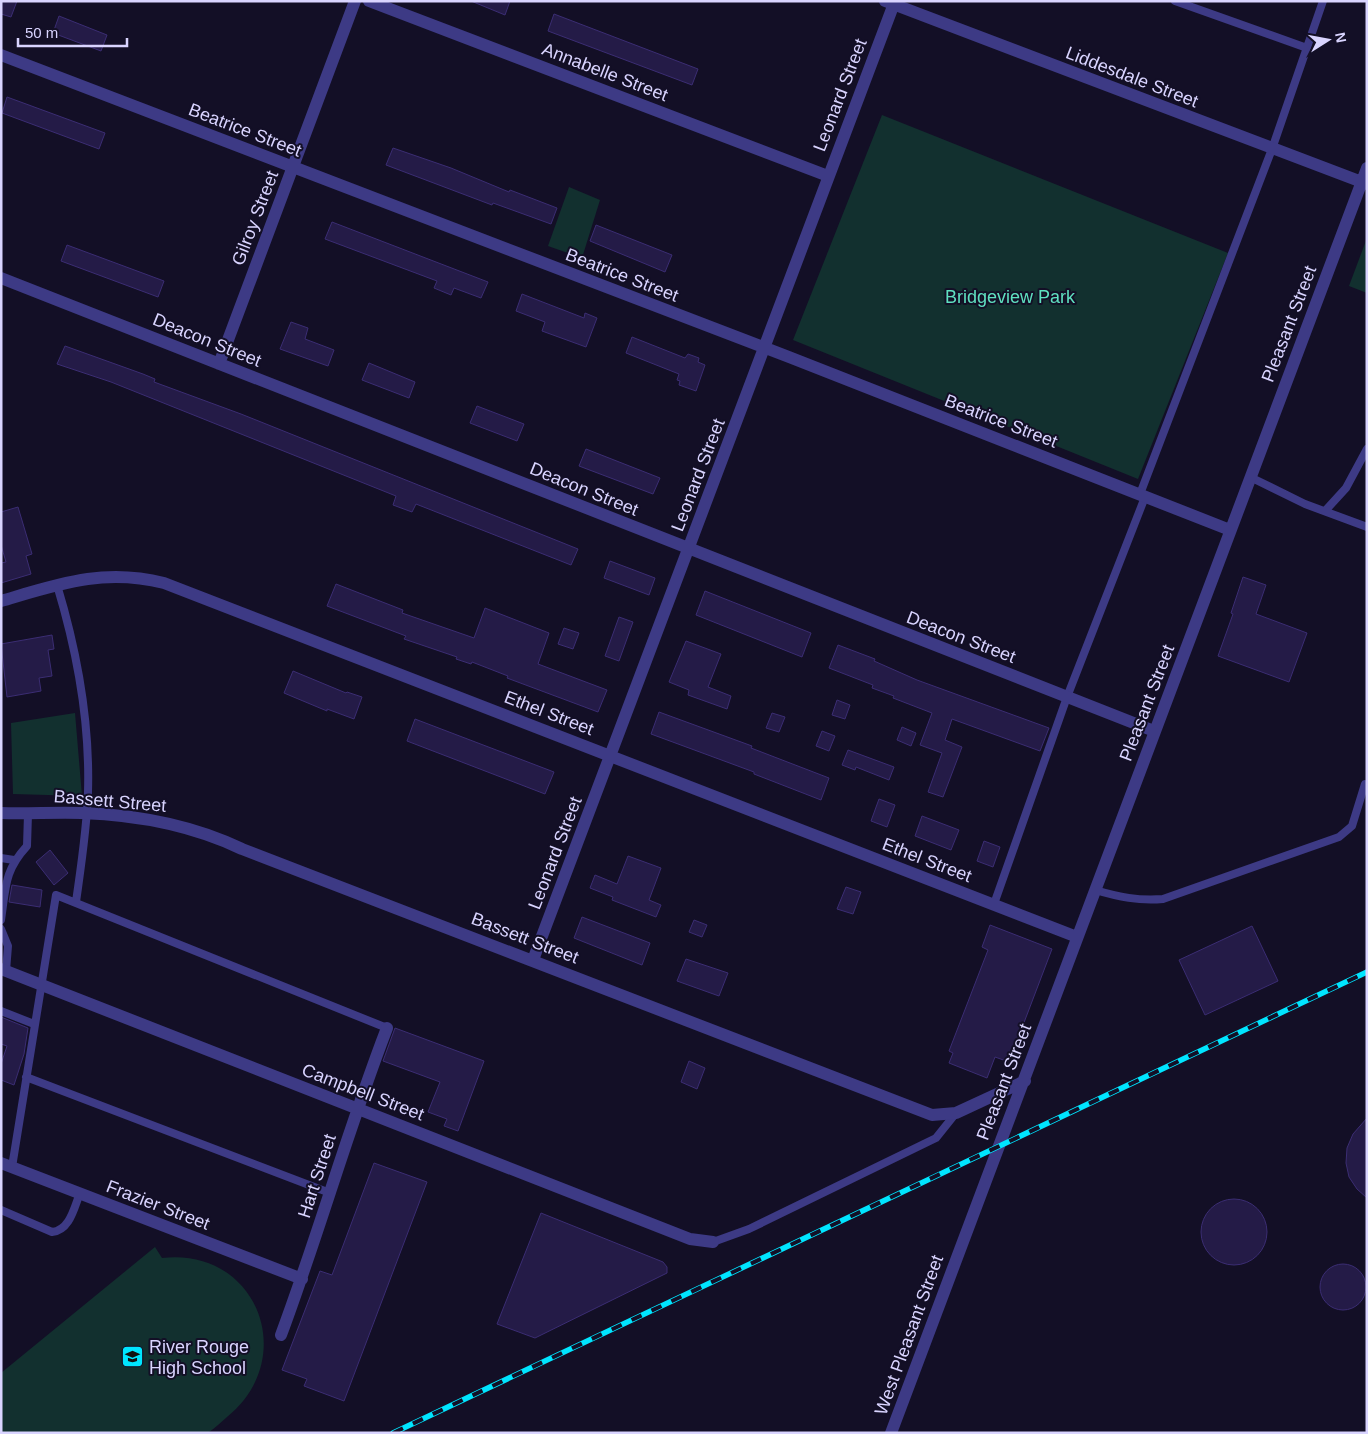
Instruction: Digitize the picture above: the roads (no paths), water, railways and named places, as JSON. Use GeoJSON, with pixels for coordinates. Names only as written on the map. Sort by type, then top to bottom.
{"type":"FeatureCollection","features":[{"type":"Feature","properties":{"kind":"street","name":"Gilroy Street"},"geometry":{"type":"LineString","coordinates":[[219,364],[355,1]]}},
{"type":"Feature","properties":{"kind":"street","name":"Annabelle Street"},"geometry":{"type":"LineString","coordinates":[[369,1],[828,176]]}},
{"type":"Feature","properties":{"kind":"street","name":"Leonard Street"},"geometry":{"type":"LineString","coordinates":[[533,960],[689,549],[891,2]]}},
{"type":"Feature","properties":{"kind":"street","name":"Liddesdale Street"},"geometry":{"type":"LineString","coordinates":[[891,2],[1364,183]]}},
{"type":"Feature","properties":{"kind":"street","name":"Beatrice Street"},"geometry":{"type":"LineString","coordinates":[[1,55],[764,348],[1230,530]]}},
{"type":"Feature","properties":{"kind":"street","name":"Pleasant Street"},"geometry":{"type":"LineString","coordinates":[[958,1250],[1025,1081],[1154,731],[1364,183],[1367,168]]}},
{"type":"Feature","properties":{"kind":"street","name":"Deacon Street"},"geometry":{"type":"LineString","coordinates":[[1,278],[1154,731]]}},
{"type":"Feature","properties":{"kind":"street","name":"Ethel Street"},"geometry":{"type":"LineString","coordinates":[[1,601],[82,578],[133,576],[164,582],[1077,937]]}},
{"type":"Feature","properties":{"kind":"street","name":"Bassett Street"},"geometry":{"type":"LineString","coordinates":[[1,813],[86,813],[137,818],[178,825],[216,836],[260,856],[932,1115],[956,1113],[1025,1081]]}},
{"type":"Feature","properties":{"kind":"street","name":"Campbell Street"},"geometry":{"type":"LineString","coordinates":[[4,970],[690,1239],[713,1242]]}},
{"type":"Feature","properties":{"kind":"street","name":"Hart Street"},"geometry":{"type":"LineString","coordinates":[[281,1335],[302,1279],[356,1108],[387,1028]]}},
{"type":"Feature","properties":{"kind":"street","name":"Frazier Street"},"geometry":{"type":"LineString","coordinates":[[7,1165],[302,1279]]}},
{"type":"Feature","properties":{"kind":"street","name":"West Pleasant Street"},"geometry":{"type":"LineString","coordinates":[[891,1433],[958,1250]]}},
{"type":"Feature","properties":{"kind":"lane"},"geometry":{"type":"LineString","coordinates":[[1175,1],[1307,48]]}},
{"type":"Feature","properties":{"kind":"lane"},"geometry":{"type":"LineString","coordinates":[[994,904],[1067,697],[1272,149],[1324,1]]}},
{"type":"Feature","properties":{"kind":"lane"},"geometry":{"type":"LineString","coordinates":[[1325,511],[1346,488],[1367,449]]}},
{"type":"Feature","properties":{"kind":"lane"},"geometry":{"type":"LineString","coordinates":[[1250,477],[1305,504],[1367,526]]}},
{"type":"Feature","properties":{"kind":"lane"},"geometry":{"type":"LineString","coordinates":[[57,585],[67,618],[84,711],[88,757],[86,813],[76,902]]}},
{"type":"Feature","properties":{"kind":"lane"},"geometry":{"type":"LineString","coordinates":[[1095,890],[1136,900],[1163,899],[1339,837],[1352,826],[1365,784]]}},
{"type":"Feature","properties":{"kind":"lane"},"geometry":{"type":"LineString","coordinates":[[1,920],[8,871],[14,860],[27,846],[28,814]]}},
{"type":"Feature","properties":{"kind":"lane"},"geometry":{"type":"LineString","coordinates":[[1,858],[14,860]]}},
{"type":"Feature","properties":{"kind":"lane"},"geometry":{"type":"LineString","coordinates":[[7,1165],[26,1077],[56,895],[387,1028]]}},
{"type":"Feature","properties":{"kind":"lane"},"geometry":{"type":"LineString","coordinates":[[1,928],[8,946],[4,970]]}},
{"type":"Feature","properties":{"kind":"lane"},"geometry":{"type":"LineString","coordinates":[[1,1011],[34,1024]]}},
{"type":"Feature","properties":{"kind":"lane"},"geometry":{"type":"LineString","coordinates":[[26,1077],[330,1192]]}},
{"type":"Feature","properties":{"kind":"lane"},"geometry":{"type":"LineString","coordinates":[[713,1242],[749,1229],[936,1138],[956,1113]]}},
{"type":"Feature","properties":{"kind":"lane"},"geometry":{"type":"LineString","coordinates":[[1,1210],[52,1232],[57,1231],[67,1224],[80,1193]]}},
{"type":"Feature","properties":{"kind":"railway"},"geometry":{"type":"LineString","coordinates":[[393,1433],[1367,972]]}},
{"type":"Feature","properties":{"kind":"place","name":"River Rouge High School"},"geometry":{"type":"Point","coordinates":[133,1357]}},
{"type":"Feature","properties":{"kind":"park label","name":"Bridgeview Park"},"geometry":{"type":"Point","coordinates":[1010,297]}}]}
